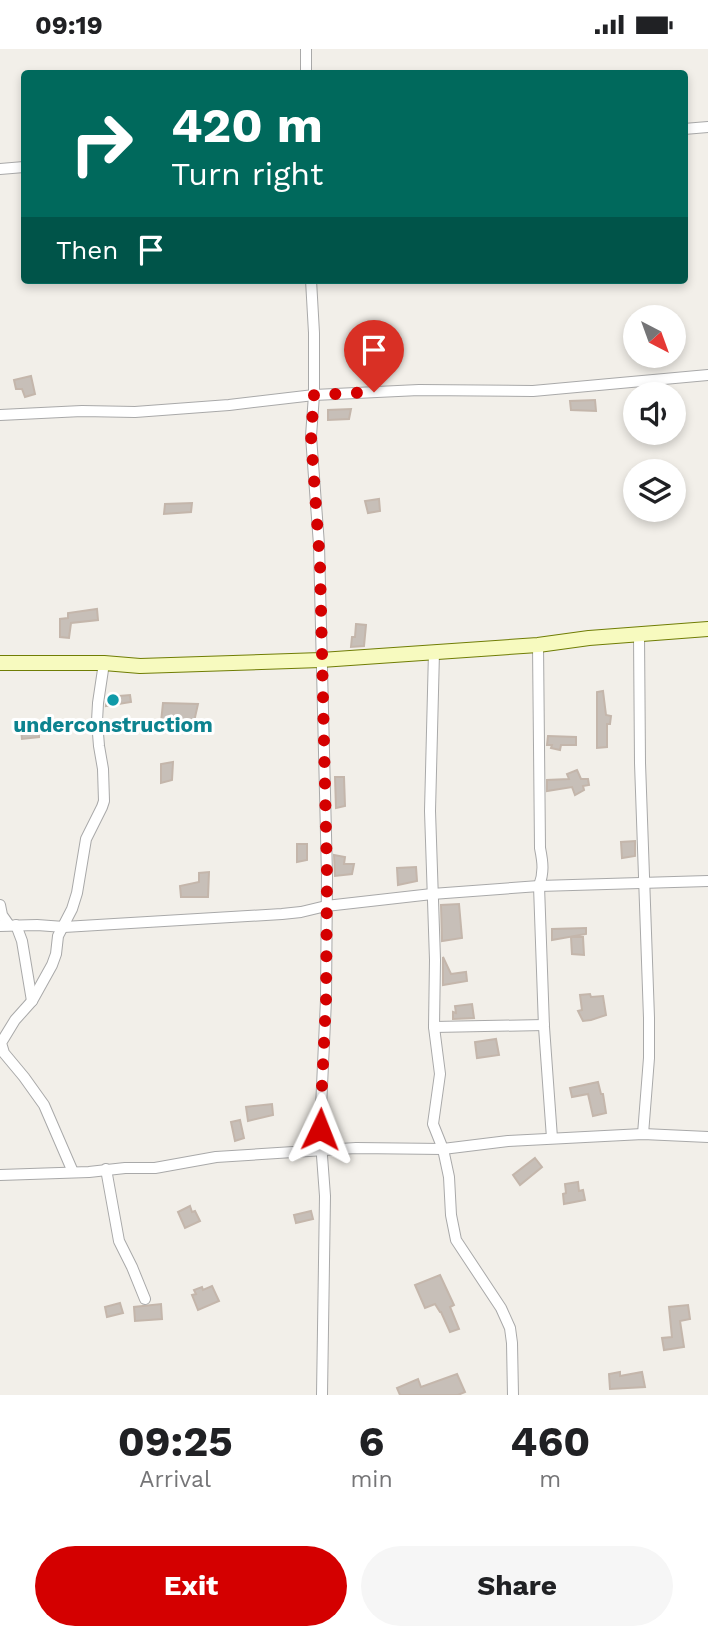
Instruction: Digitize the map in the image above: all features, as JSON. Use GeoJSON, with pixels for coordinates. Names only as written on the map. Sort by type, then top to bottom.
{"type":"FeatureCollection","features":[{"type":"Feature","properties":{"kind":"street"},"geometry":{"type":"LineString","coordinates":[[306,49],[306,70]]}},
{"type":"Feature","properties":{"kind":"street"},"geometry":{"type":"LineString","coordinates":[[688,129],[708,127]]}},
{"type":"Feature","properties":{"kind":"street"},"geometry":{"type":"LineString","coordinates":[[0,169],[21,167]]}},
{"type":"Feature","properties":{"kind":"street"},"geometry":{"type":"LineString","coordinates":[[311,284],[314,395],[311,436],[319,545],[327,876],[321,1151],[326,1230],[322,1395]]}},
{"type":"Feature","properties":{"kind":"street"},"geometry":{"type":"LineString","coordinates":[[0,415],[82,411],[135,412],[314,395],[419,390],[533,391],[708,375]]}},
{"type":"Feature","properties":{"kind":"street"},"geometry":{"type":"LineString","coordinates":[[0,663],[104,663],[140,666],[321,660],[538,645],[589,638],[708,629]]}},
{"type":"Feature","properties":{"kind":"street"},"geometry":{"type":"LineString","coordinates":[[639,635],[640,763],[649,1018],[643,1134]]}},
{"type":"Feature","properties":{"kind":"street"},"geometry":{"type":"LineString","coordinates":[[538,645],[540,848],[543,863],[539,885],[544,1025],[552,1138]]}},
{"type":"Feature","properties":{"kind":"street"},"geometry":{"type":"LineString","coordinates":[[434,652],[430,811],[435,960],[434,1027],[440,1074],[433,1124],[443,1149],[449,1177],[454,1233],[501,1308],[510,1328],[513,1395]]}},
{"type":"Feature","properties":{"kind":"street"},"geometry":{"type":"LineString","coordinates":[[73,1172],[44,1105],[1,1047],[2,1038],[32,1001],[52,965],[58,936],[77,893],[86,839],[104,801],[97,721],[104,663]]}},
{"type":"Feature","properties":{"kind":"street"},"geometry":{"type":"LineString","coordinates":[[8,925],[64,927],[282,914],[432,894],[539,885],[708,881]]}},
{"type":"Feature","properties":{"kind":"street"},"geometry":{"type":"LineString","coordinates":[[0,905],[8,925],[22,941],[32,1001]]}},
{"type":"Feature","properties":{"kind":"street"},"geometry":{"type":"LineString","coordinates":[[434,1027],[544,1025]]}},
{"type":"Feature","properties":{"kind":"street"},"geometry":{"type":"LineString","coordinates":[[0,1175],[155,1168],[216,1157],[380,1147],[443,1149],[484,1143],[643,1134],[708,1137]]}},
{"type":"Feature","properties":{"kind":"street"},"geometry":{"type":"LineString","coordinates":[[106,1169],[119,1241],[145,1299]]}},
{"type":"Feature","properties":{"kind":"building"},"geometry":{"type":"Polygon","coordinates":[[[31,376],[35,394],[25,397],[22,389],[16,389],[14,380],[31,376]]]}},
{"type":"Feature","properties":{"kind":"building"},"geometry":{"type":"Polygon","coordinates":[[[595,400],[596,411],[571,410],[570,401],[595,400]]]}},
{"type":"Feature","properties":{"kind":"building"},"geometry":{"type":"Polygon","coordinates":[[[351,409],[349,419],[328,420],[328,410],[351,409]]]}},
{"type":"Feature","properties":{"kind":"building"},"geometry":{"type":"Polygon","coordinates":[[[379,499],[380,511],[368,513],[365,501],[379,499]]]}},
{"type":"Feature","properties":{"kind":"building"},"geometry":{"type":"Polygon","coordinates":[[[192,503],[191,512],[164,514],[165,504],[192,503]]]}},
{"type":"Feature","properties":{"kind":"building"},"geometry":{"type":"Polygon","coordinates":[[[97,609],[98,620],[71,623],[69,638],[60,637],[60,619],[68,618],[68,613],[97,609]]]}},
{"type":"Feature","properties":{"kind":"building"},"geometry":{"type":"Polygon","coordinates":[[[356,624],[366,625],[364,646],[351,647],[352,637],[355,637],[356,624]]]}},
{"type":"Feature","properties":{"kind":"building"},"geometry":{"type":"Polygon","coordinates":[[[603,691],[606,715],[611,716],[610,724],[607,724],[607,747],[597,748],[597,692],[603,691]]]}},
{"type":"Feature","properties":{"kind":"building","name":"underconstructiom"},"geometry":{"type":"Polygon","coordinates":[[[130,695],[131,702],[106,706],[107,697],[130,695]]]}},
{"type":"Feature","properties":{"kind":"building"},"geometry":{"type":"Polygon","coordinates":[[[163,703],[198,704],[193,726],[187,725],[187,733],[172,733],[173,722],[161,722],[163,703]]]}},
{"type":"Feature","properties":{"kind":"building"},"geometry":{"type":"Polygon","coordinates":[[[39,726],[39,737],[22,739],[21,729],[39,726]]]}},
{"type":"Feature","properties":{"kind":"building"},"geometry":{"type":"Polygon","coordinates":[[[548,736],[576,737],[576,745],[561,745],[560,750],[551,748],[552,745],[547,745],[548,736]]]}},
{"type":"Feature","properties":{"kind":"building"},"geometry":{"type":"Polygon","coordinates":[[[173,762],[172,780],[161,783],[161,764],[173,762]]]}},
{"type":"Feature","properties":{"kind":"building"},"geometry":{"type":"Polygon","coordinates":[[[577,770],[581,779],[588,779],[589,785],[583,786],[584,790],[575,795],[572,787],[547,791],[547,780],[569,779],[567,774],[577,770]]]}},
{"type":"Feature","properties":{"kind":"building"},"geometry":{"type":"Polygon","coordinates":[[[335,777],[344,777],[345,806],[336,808],[335,777]]]}},
{"type":"Feature","properties":{"kind":"building"},"geometry":{"type":"Polygon","coordinates":[[[635,841],[635,856],[622,858],[621,842],[635,841]]]}},
{"type":"Feature","properties":{"kind":"building"},"geometry":{"type":"Polygon","coordinates":[[[297,844],[307,844],[307,860],[297,862],[297,844]]]}},
{"type":"Feature","properties":{"kind":"building"},"geometry":{"type":"Polygon","coordinates":[[[334,855],[345,857],[344,864],[354,864],[352,874],[335,876],[334,855]]]}},
{"type":"Feature","properties":{"kind":"building"},"geometry":{"type":"Polygon","coordinates":[[[416,867],[417,881],[398,885],[397,868],[416,867]]]}},
{"type":"Feature","properties":{"kind":"building"},"geometry":{"type":"Polygon","coordinates":[[[209,872],[208,897],[181,897],[180,886],[199,882],[199,873],[209,872]]]}},
{"type":"Feature","properties":{"kind":"building"},"geometry":{"type":"Polygon","coordinates":[[[459,904],[462,938],[442,941],[441,905],[459,904]]]}},
{"type":"Feature","properties":{"kind":"building"},"geometry":{"type":"Polygon","coordinates":[[[586,928],[586,934],[552,940],[552,929],[586,928]]]}},
{"type":"Feature","properties":{"kind":"building"},"geometry":{"type":"Polygon","coordinates":[[[571,937],[583,937],[584,955],[572,954],[571,937]]]}},
{"type":"Feature","properties":{"kind":"building"},"geometry":{"type":"Polygon","coordinates":[[[443,957],[451,974],[466,972],[467,981],[443,985],[443,957]]]}},
{"type":"Feature","properties":{"kind":"building"},"geometry":{"type":"Polygon","coordinates":[[[590,994],[591,997],[603,996],[606,1015],[583,1021],[578,1011],[582,1010],[580,995],[590,994]]]}},
{"type":"Feature","properties":{"kind":"building"},"geometry":{"type":"Polygon","coordinates":[[[472,1004],[474,1018],[453,1019],[455,1006],[472,1004]]]}},
{"type":"Feature","properties":{"kind":"building"},"geometry":{"type":"Polygon","coordinates":[[[496,1039],[499,1055],[477,1058],[475,1042],[496,1039]]]}},
{"type":"Feature","properties":{"kind":"building"},"geometry":{"type":"Polygon","coordinates":[[[598,1082],[606,1113],[593,1116],[588,1094],[572,1097],[570,1088],[598,1082]]]}},
{"type":"Feature","properties":{"kind":"building"},"geometry":{"type":"Polygon","coordinates":[[[272,1104],[273,1115],[248,1121],[246,1107],[272,1104]]]}},
{"type":"Feature","properties":{"kind":"building"},"geometry":{"type":"Polygon","coordinates":[[[240,1120],[244,1138],[235,1141],[231,1122],[240,1120]]]}},
{"type":"Feature","properties":{"kind":"building"},"geometry":{"type":"Polygon","coordinates":[[[535,1158],[542,1167],[520,1185],[513,1175],[535,1158]]]}},
{"type":"Feature","properties":{"kind":"building"},"geometry":{"type":"Polygon","coordinates":[[[578,1182],[579,1191],[583,1190],[585,1200],[564,1204],[565,1184],[578,1182]]]}},
{"type":"Feature","properties":{"kind":"building"},"geometry":{"type":"Polygon","coordinates":[[[190,1206],[200,1221],[185,1228],[178,1212],[190,1206]]]}},
{"type":"Feature","properties":{"kind":"building"},"geometry":{"type":"Polygon","coordinates":[[[311,1211],[313,1219],[296,1223],[294,1215],[311,1211]]]}},
{"type":"Feature","properties":{"kind":"building"},"geometry":{"type":"Polygon","coordinates":[[[440,1275],[454,1305],[450,1307],[459,1329],[450,1332],[435,1304],[425,1308],[415,1285],[440,1275]]]}},
{"type":"Feature","properties":{"kind":"building"},"geometry":{"type":"Polygon","coordinates":[[[212,1286],[219,1301],[198,1310],[192,1295],[196,1294],[194,1290],[212,1286]]]}},
{"type":"Feature","properties":{"kind":"building"},"geometry":{"type":"Polygon","coordinates":[[[120,1303],[123,1313],[107,1317],[105,1307],[120,1303]]]}},
{"type":"Feature","properties":{"kind":"building"},"geometry":{"type":"Polygon","coordinates":[[[161,1304],[162,1319],[135,1321],[134,1307],[161,1304]]]}},
{"type":"Feature","properties":{"kind":"building"},"geometry":{"type":"Polygon","coordinates":[[[688,1305],[690,1319],[680,1321],[684,1347],[664,1350],[662,1338],[672,1337],[669,1307],[688,1305]]]}},
{"type":"Feature","properties":{"kind":"building"},"geometry":{"type":"Polygon","coordinates":[[[620,1372],[620,1376],[642,1372],[645,1387],[610,1389],[609,1374],[620,1372]]]}},
{"type":"Feature","properties":{"kind":"building"},"geometry":{"type":"Polygon","coordinates":[[[457,1374],[465,1392],[458,1395],[400,1395],[397,1388],[418,1379],[421,1387],[457,1374]]]}},
{"type":"Feature","properties":{"kind":"place","name":"underconstructiom"},"geometry":{"type":"Point","coordinates":[113,700]}},
{"type":"Feature","properties":{"kind":"route"},"geometry":{"type":"LineString","coordinates":[[320,1129],[326,1000],[327,876],[321,602],[311,436],[312,410],[314,395],[374,392]]}}]}
